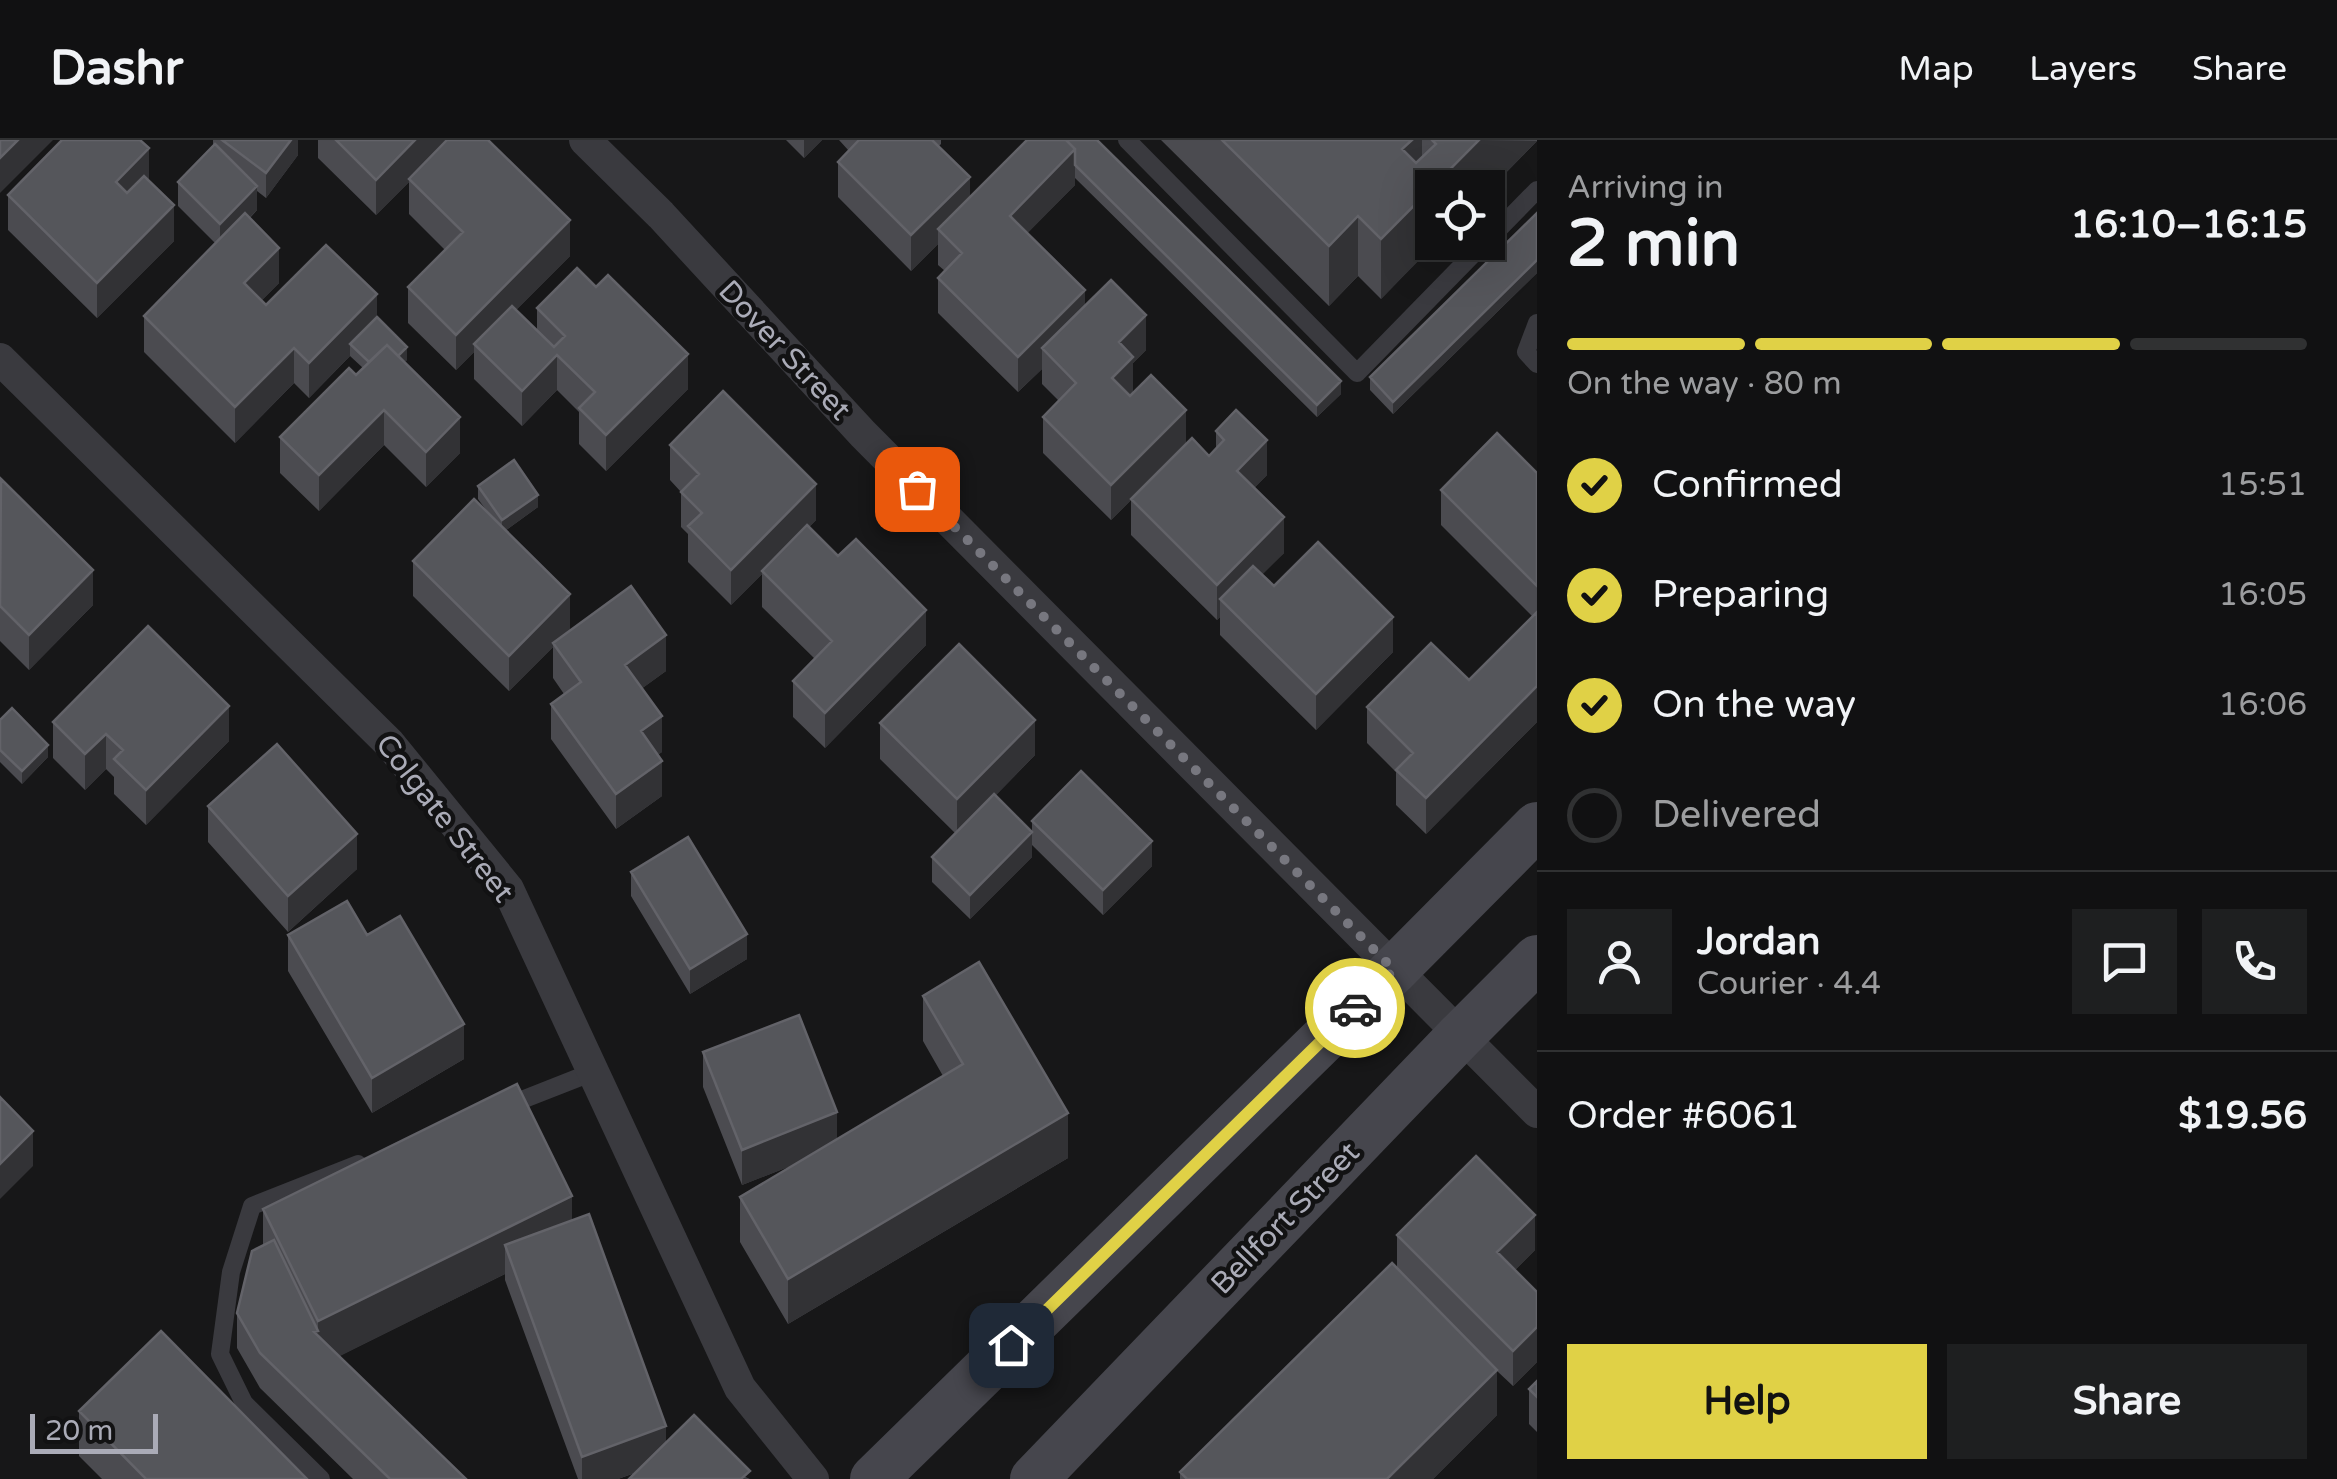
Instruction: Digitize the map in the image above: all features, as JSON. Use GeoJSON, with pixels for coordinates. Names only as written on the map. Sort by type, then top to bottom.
{"type":"FeatureCollection","features":[{"type":"Feature","properties":{"kind":"main road"},"geometry":{"type":"LineString","coordinates":[[874,1479],[1537,826]]}},
{"type":"Feature","properties":{"kind":"main road","name":"Bellfort Street"},"geometry":{"type":"LineString","coordinates":[[1048,1474],[1460,1036],[1537,960]]}},
{"type":"Feature","properties":{"kind":"street","name":"Dover Street"},"geometry":{"type":"LineString","coordinates":[[586,140],[661,215],[862,434],[1537,1112]]}},
{"type":"Feature","properties":{"kind":"street","name":"Colgate Street"},"geometry":{"type":"LineString","coordinates":[[0,358],[390,744],[508,888],[740,1388],[813,1479]]}},
{"type":"Feature","properties":{"kind":"lane"},"geometry":{"type":"LineString","coordinates":[[1127,140],[1357,372],[1467,260]]}},
{"type":"Feature","properties":{"kind":"lane"},"geometry":{"type":"LineString","coordinates":[[1505,222],[1537,190]]}},
{"type":"Feature","properties":{"kind":"lane"},"geometry":{"type":"LineString","coordinates":[[1537,323],[1526,352],[1537,364]]}},
{"type":"Feature","properties":{"kind":"lane"},"geometry":{"type":"LineString","coordinates":[[486,1114],[593,1072]]}},
{"type":"Feature","properties":{"kind":"lane"},"geometry":{"type":"LineString","coordinates":[[321,1479],[244,1403],[220,1354],[231,1272],[252,1206],[378,1157]]}},
{"type":"Feature","properties":{"kind":"building"},"geometry":{"type":"Polygon","coordinates":[[[0,140],[18,140],[0,158],[0,140]]]}},
{"type":"Feature","properties":{"kind":"building"},"geometry":{"type":"Polygon","coordinates":[[[62,140],[140,140],[149,148],[116,182],[127,193],[144,176],[174,205],[97,283],[8,195],[62,140]]]}},
{"type":"Feature","properties":{"kind":"building"},"geometry":{"type":"Polygon","coordinates":[[[222,140],[291,140],[266,173],[222,140]]]}},
{"type":"Feature","properties":{"kind":"building"},"geometry":{"type":"Polygon","coordinates":[[[336,140],[415,140],[376,180],[336,140]]]}},
{"type":"Feature","properties":{"kind":"building"},"geometry":{"type":"Polygon","coordinates":[[[447,140],[488,140],[570,220],[456,335],[408,287],[463,232],[409,179],[447,140]]]}},
{"type":"Feature","properties":{"kind":"building"},"geometry":{"type":"Polygon","coordinates":[[[859,140],[932,140],[970,177],[911,235],[838,162],[859,140]]]}},
{"type":"Feature","properties":{"kind":"building"},"geometry":{"type":"Polygon","coordinates":[[[1027,140],[1066,140],[1075,149],[1010,216],[1085,290],[1018,357],[938,278],[962,253],[938,229],[1027,140]]]}},
{"type":"Feature","properties":{"kind":"building"},"geometry":{"type":"Polygon","coordinates":[[[1066,140],[1097,140],[1341,381],[1317,405],[1075,165],[1075,149],[1066,140]]]}},
{"type":"Feature","properties":{"kind":"building"},"geometry":{"type":"Polygon","coordinates":[[[1222,140],[1412,140],[1402,149],[1416,163],[1436,144],[1432,140],[1479,140],[1449,170],[1415,170],[1415,205],[1381,239],[1358,216],[1329,246],[1222,140]]]}},
{"type":"Feature","properties":{"kind":"building"},"geometry":{"type":"Polygon","coordinates":[[[215,144],[257,186],[220,224],[178,182],[215,144]]]}},
{"type":"Feature","properties":{"kind":"building"},"geometry":{"type":"Polygon","coordinates":[[[245,213],[279,248],[244,283],[266,305],[326,245],[377,294],[309,363],[294,348],[235,407],[144,316],[245,213]]]}},
{"type":"Feature","properties":{"kind":"building"},"geometry":{"type":"Polygon","coordinates":[[[1537,213],[1537,260],[1393,402],[1370,377],[1489,260],[1505,260],[1505,244],[1537,213]]]}},
{"type":"Feature","properties":{"kind":"building"},"geometry":{"type":"Polygon","coordinates":[[[577,268],[596,287],[608,275],[688,354],[606,435],[579,408],[595,392],[557,355],[522,391],[474,344],[512,306],[554,347],[565,336],[537,308],[577,268]]]}},
{"type":"Feature","properties":{"kind":"building"},"geometry":{"type":"Polygon","coordinates":[[[1111,280],[1146,315],[1119,342],[1133,357],[1112,378],[1130,396],[1151,375],[1186,410],[1111,485],[1043,417],[1076,383],[1042,348],[1111,280]]]}},
{"type":"Feature","properties":{"kind":"building"},"geometry":{"type":"Polygon","coordinates":[[[377,317],[407,347],[398,356],[387,345],[369,362],[350,344],[377,317]]]}},
{"type":"Feature","properties":{"kind":"building"},"geometry":{"type":"Polygon","coordinates":[[[387,345],[460,417],[426,452],[384,410],[319,475],[280,437],[349,368],[356,375],[387,345]]]}},
{"type":"Feature","properties":{"kind":"building"},"geometry":{"type":"Polygon","coordinates":[[[723,391],[816,484],[731,570],[688,526],[702,513],[681,492],[699,474],[670,445],[723,391]]]}},
{"type":"Feature","properties":{"kind":"building"},"geometry":{"type":"Polygon","coordinates":[[[1236,410],[1267,440],[1237,471],[1284,517],[1217,585],[1131,499],[1192,438],[1209,456],[1224,440],[1216,431],[1236,410]]]}},
{"type":"Feature","properties":{"kind":"building"},"geometry":{"type":"Polygon","coordinates":[[[1497,433],[1537,473],[1537,586],[1441,490],[1497,433]]]}},
{"type":"Feature","properties":{"kind":"building"},"geometry":{"type":"Polygon","coordinates":[[[514,460],[538,495],[502,520],[478,486],[514,460]]]}},
{"type":"Feature","properties":{"kind":"building"},"geometry":{"type":"Polygon","coordinates":[[[1,479],[93,570],[29,635],[0,606],[1,479]]]}},
{"type":"Feature","properties":{"kind":"building"},"geometry":{"type":"Polygon","coordinates":[[[474,499],[570,594],[509,656],[413,561],[474,499]]]}},
{"type":"Feature","properties":{"kind":"building"},"geometry":{"type":"Polygon","coordinates":[[[807,525],[838,556],[856,539],[926,610],[825,713],[793,681],[832,641],[762,571],[807,525]]]}},
{"type":"Feature","properties":{"kind":"building"},"geometry":{"type":"Polygon","coordinates":[[[1318,542],[1393,617],[1316,694],[1220,599],[1253,566],[1274,586],[1318,542]]]}},
{"type":"Feature","properties":{"kind":"building"},"geometry":{"type":"Polygon","coordinates":[[[631,586],[666,635],[625,665],[662,716],[641,731],[662,761],[616,794],[551,704],[581,682],[553,643],[631,586]]]}},
{"type":"Feature","properties":{"kind":"building"},"geometry":{"type":"Polygon","coordinates":[[[1537,612],[1537,686],[1426,798],[1396,770],[1413,753],[1367,707],[1431,643],[1469,680],[1537,612]]]}},
{"type":"Feature","properties":{"kind":"building"},"geometry":{"type":"Polygon","coordinates":[[[148,626],[229,706],[146,790],[114,759],[123,750],[106,734],[85,754],[53,722],[148,626]]]}},
{"type":"Feature","properties":{"kind":"building"},"geometry":{"type":"Polygon","coordinates":[[[959,644],[1035,720],[957,799],[880,723],[959,644]]]}},
{"type":"Feature","properties":{"kind":"building"},"geometry":{"type":"Polygon","coordinates":[[[12,708],[48,745],[22,771],[0,750],[0,720],[12,708]]]}},
{"type":"Feature","properties":{"kind":"building"},"geometry":{"type":"Polygon","coordinates":[[[277,744],[357,834],[288,896],[208,806],[277,744]]]}},
{"type":"Feature","properties":{"kind":"building"},"geometry":{"type":"Polygon","coordinates":[[[1081,771],[1152,841],[1103,890],[1032,821],[1081,771]]]}},
{"type":"Feature","properties":{"kind":"building"},"geometry":{"type":"Polygon","coordinates":[[[994,794],[1032,832],[970,895],[932,857],[994,794]]]}},
{"type":"Feature","properties":{"kind":"building"},"geometry":{"type":"Polygon","coordinates":[[[688,837],[747,934],[690,969],[631,872],[688,837]]]}},
{"type":"Feature","properties":{"kind":"building"},"geometry":{"type":"Polygon","coordinates":[[[347,901],[367,935],[400,916],[464,1024],[372,1078],[288,935],[347,901]]]}},
{"type":"Feature","properties":{"kind":"building"},"geometry":{"type":"Polygon","coordinates":[[[979,962],[1068,1113],[788,1279],[740,1197],[963,1064],[923,996],[979,962]]]}},
{"type":"Feature","properties":{"kind":"building"},"geometry":{"type":"Polygon","coordinates":[[[799,1015],[837,1112],[742,1150],[703,1052],[799,1015]]]}},
{"type":"Feature","properties":{"kind":"building"},"geometry":{"type":"Polygon","coordinates":[[[517,1084],[572,1196],[318,1321],[263,1209],[517,1084]]]}},
{"type":"Feature","properties":{"kind":"building"},"geometry":{"type":"Polygon","coordinates":[[[0,1097],[33,1131],[0,1164],[0,1097]]]}},
{"type":"Feature","properties":{"kind":"building"},"geometry":{"type":"Polygon","coordinates":[[[1476,1156],[1535,1215],[1497,1252],[1537,1292],[1537,1327],[1513,1351],[1397,1235],[1476,1156]]]}},
{"type":"Feature","properties":{"kind":"building"},"geometry":{"type":"Polygon","coordinates":[[[589,1214],[666,1426],[582,1457],[505,1245],[589,1214]]]}},
{"type":"Feature","properties":{"kind":"building"},"geometry":{"type":"Polygon","coordinates":[[[274,1240],[318,1331],[314,1332],[466,1479],[390,1479],[260,1353],[237,1313],[252,1251],[274,1240]]]}},
{"type":"Feature","properties":{"kind":"building"},"geometry":{"type":"Polygon","coordinates":[[[1392,1263],[1497,1370],[1387,1479],[1187,1479],[1180,1472],[1392,1263]]]}},
{"type":"Feature","properties":{"kind":"building"},"geometry":{"type":"Polygon","coordinates":[[[161,1331],[307,1479],[146,1479],[79,1411],[161,1331]]]}},
{"type":"Feature","properties":{"kind":"building"},"geometry":{"type":"Polygon","coordinates":[[[1537,1381],[1537,1397],[1529,1389],[1537,1381]]]}},
{"type":"Feature","properties":{"kind":"building"},"geometry":{"type":"Polygon","coordinates":[[[694,1415],[750,1471],[741,1479],[629,1479],[694,1415]]]}},
{"type":"Feature","properties":{"kind":"way so far"},"geometry":{"type":"LineString","coordinates":[[917,489],[1394,970],[1355,1008]]}},
{"type":"Feature","properties":{"kind":"route"},"geometry":{"type":"LineString","coordinates":[[1011,1345],[1355,1008]]}}]}
